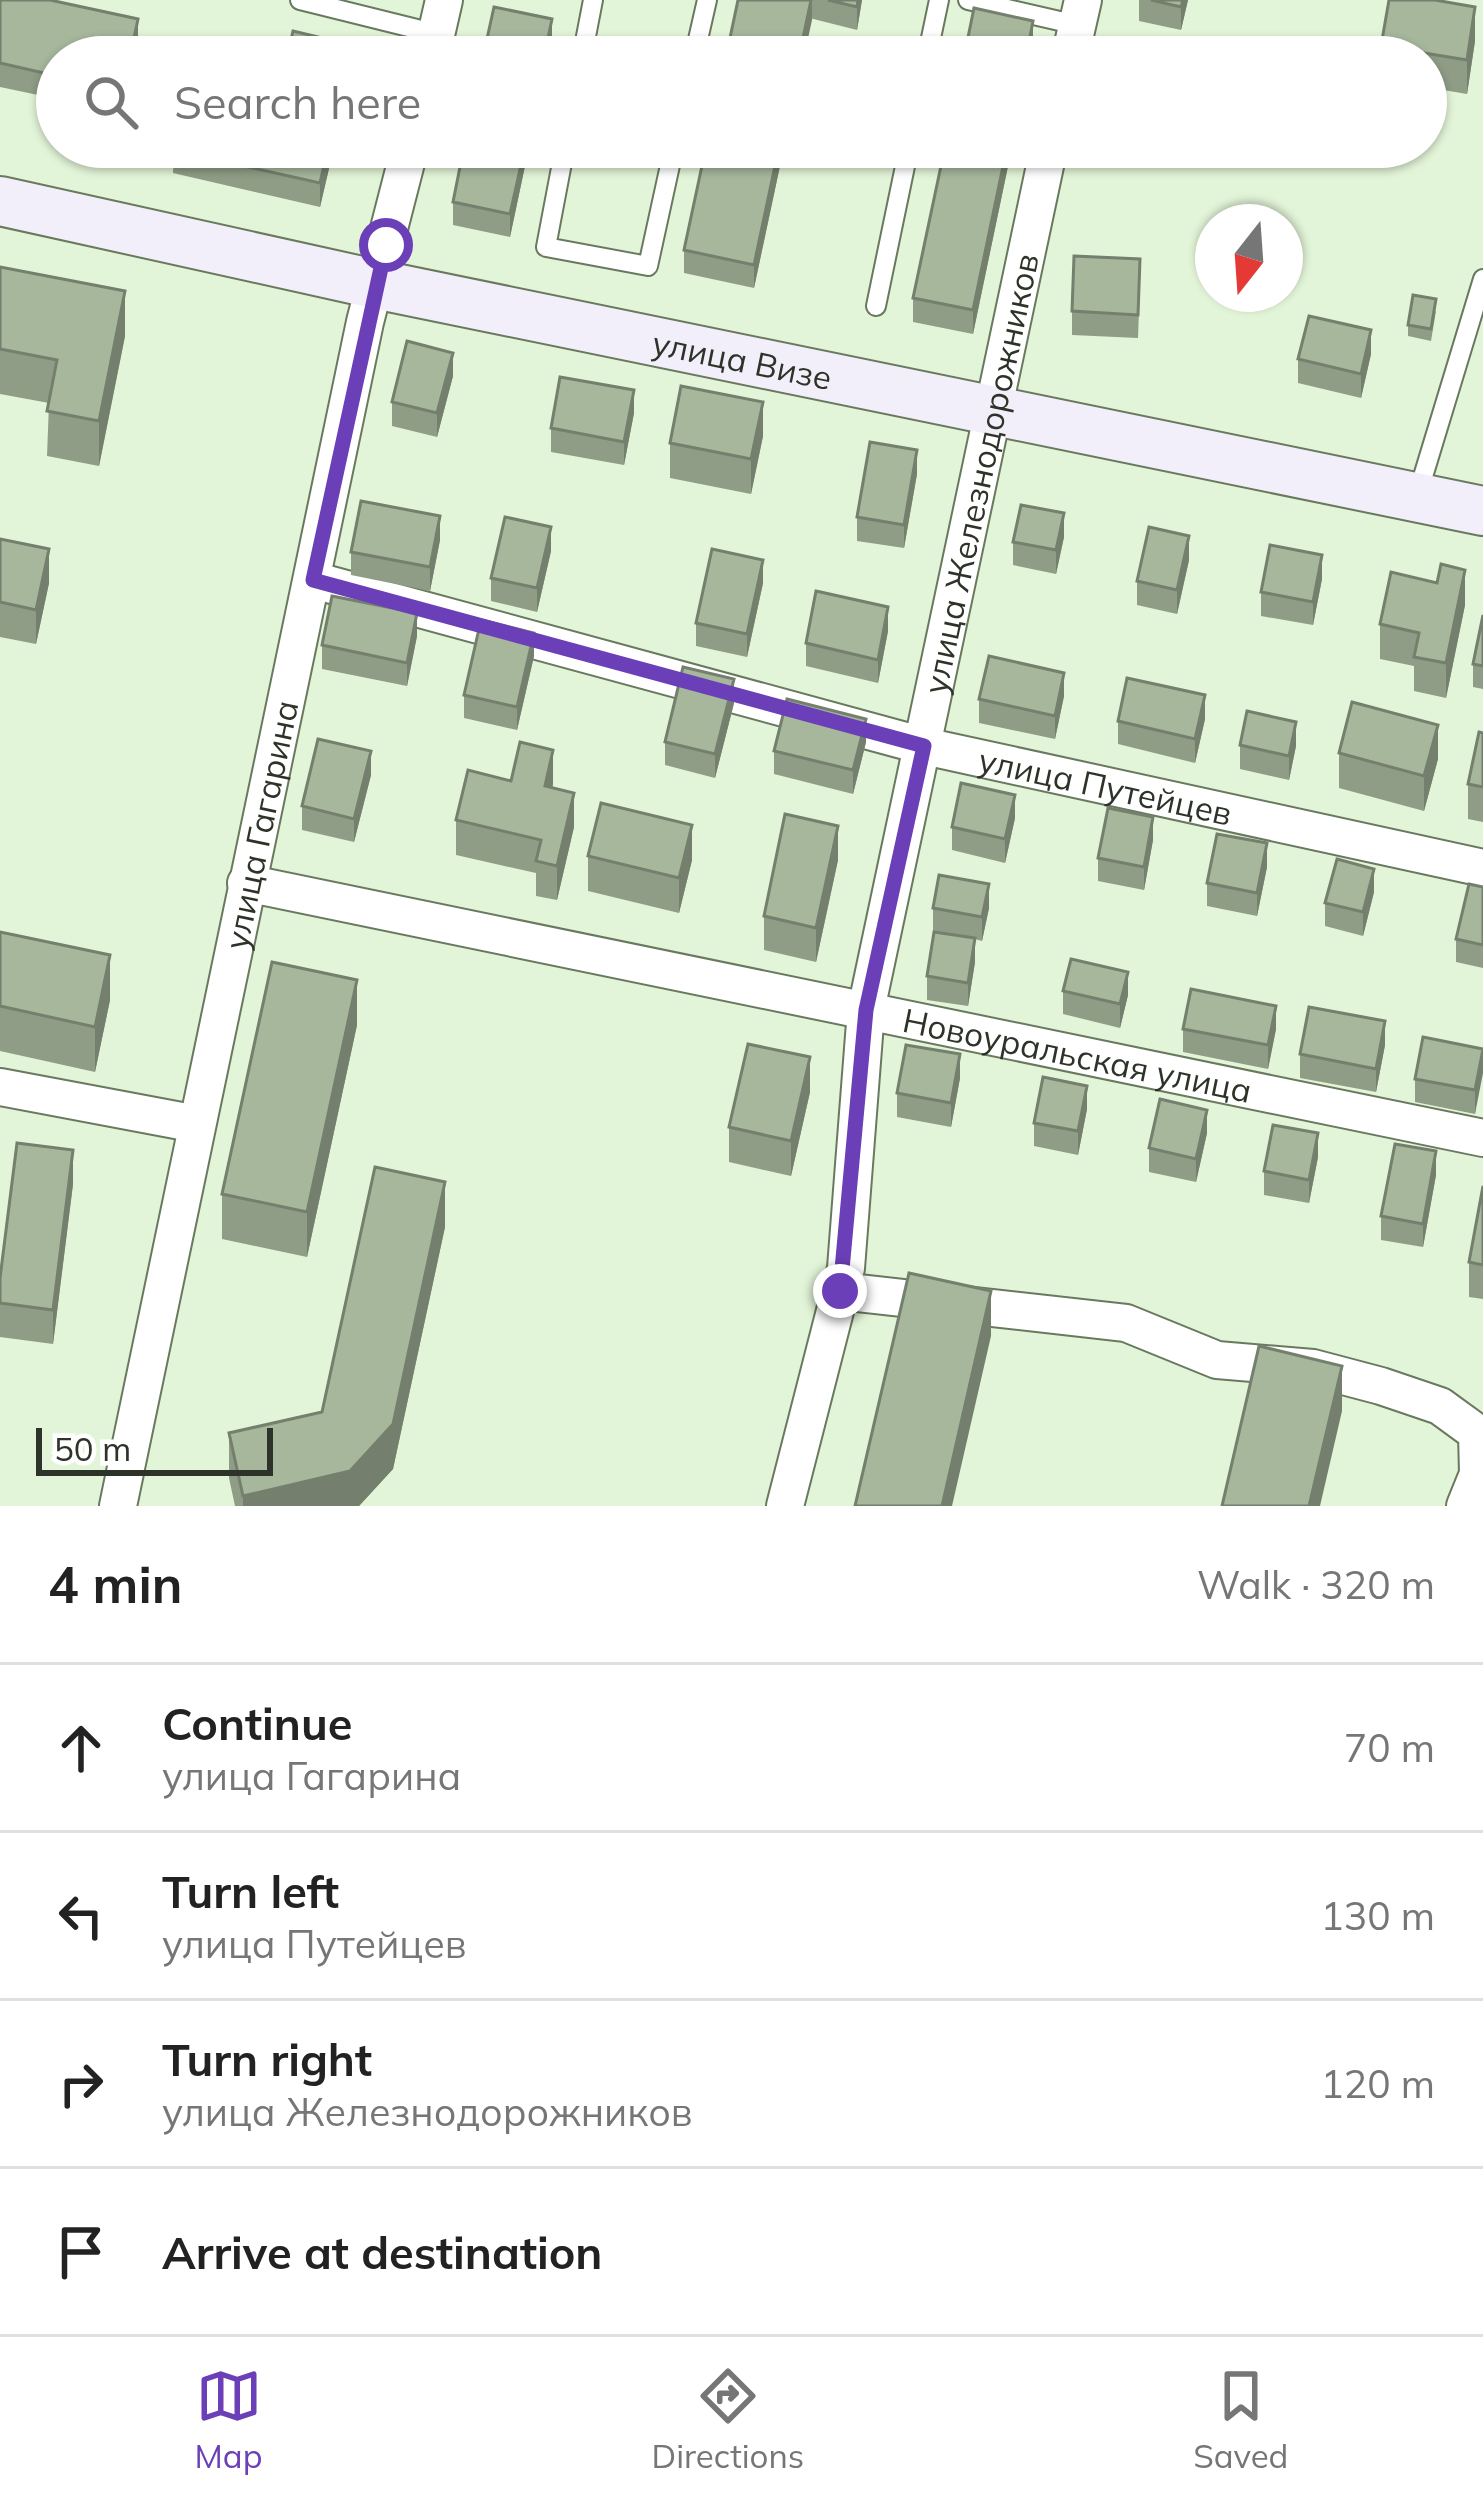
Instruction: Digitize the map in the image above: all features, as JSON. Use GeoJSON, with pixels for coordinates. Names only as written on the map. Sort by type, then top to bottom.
{"type":"FeatureCollection","features":[{"type":"Feature","properties":{"kind":"street","name":"улица Гагарина"},"geometry":{"type":"LineString","coordinates":[[118,1506],[375,284],[405,168]]}},
{"type":"Feature","properties":{"kind":"street","name":"улица Железнодорожников"},"geometry":{"type":"LineString","coordinates":[[784,1506],[840,1291],[866,1010],[924,746],[990,406],[1044,168]]}},
{"type":"Feature","properties":{"kind":"street","name":"улица Визе"},"geometry":{"type":"LineString","coordinates":[[0,201],[375,284],[990,406],[1483,511]]}},
{"type":"Feature","properties":{"kind":"street","name":"улица Путейцев"},"geometry":{"type":"LineString","coordinates":[[313,580],[924,746],[1483,868]]}},
{"type":"Feature","properties":{"kind":"street","name":"Новоуральская улица"},"geometry":{"type":"LineString","coordinates":[[247,883],[1483,1138]]}},
{"type":"Feature","properties":{"kind":"street"},"geometry":{"type":"LineString","coordinates":[[0,1088],[197,1124]]}},
{"type":"Feature","properties":{"kind":"street"},"geometry":{"type":"LineString","coordinates":[[840,1291],[1126,1323],[1216,1360],[1313,1368],[1440,1406],[1477,1432],[1478,1474],[1465,1506]]}},
{"type":"Feature","properties":{"kind":"lane"},"geometry":{"type":"LineString","coordinates":[[300,0],[438,30]]}},
{"type":"Feature","properties":{"kind":"lane"},"geometry":{"type":"LineString","coordinates":[[586,36],[593,0]]}},
{"type":"Feature","properties":{"kind":"lane"},"geometry":{"type":"LineString","coordinates":[[699,36],[707,0]]}},
{"type":"Feature","properties":{"kind":"lane"},"geometry":{"type":"LineString","coordinates":[[931,36],[939,0]]}},
{"type":"Feature","properties":{"kind":"lane"},"geometry":{"type":"LineString","coordinates":[[968,0],[1076,28]]}},
{"type":"Feature","properties":{"kind":"lane"},"geometry":{"type":"LineString","coordinates":[[561,168],[546,247],[648,266],[669,168]]}},
{"type":"Feature","properties":{"kind":"lane"},"geometry":{"type":"LineString","coordinates":[[876,306],[905,168]]}},
{"type":"Feature","properties":{"kind":"lane"},"geometry":{"type":"LineString","coordinates":[[1417,497],[1483,280]]}},
{"type":"Feature","properties":{"kind":"building"},"geometry":{"type":"Polygon","coordinates":[[[0,0],[50,0],[138,19],[134,36],[36,36],[36,71],[0,63],[0,0]]]}},
{"type":"Feature","properties":{"kind":"building"},"geometry":{"type":"Polygon","coordinates":[[[738,0],[811,0],[803,36],[730,36],[738,0]]]}},
{"type":"Feature","properties":{"kind":"building"},"geometry":{"type":"Polygon","coordinates":[[[828,0],[858,0],[857,7],[828,0]]]}},
{"type":"Feature","properties":{"kind":"building"},"geometry":{"type":"Polygon","coordinates":[[[1151,0],[1183,0],[1181,7],[1151,0]]]}},
{"type":"Feature","properties":{"kind":"building"},"geometry":{"type":"Polygon","coordinates":[[[1389,0],[1435,0],[1475,7],[1467,60],[1447,57],[1447,36],[1383,36],[1389,0]]]}},
{"type":"Feature","properties":{"kind":"building"},"geometry":{"type":"Polygon","coordinates":[[[494,7],[552,19],[548,36],[488,36],[494,7]]]}},
{"type":"Feature","properties":{"kind":"building"},"geometry":{"type":"Polygon","coordinates":[[[974,8],[1033,21],[1030,36],[968,36],[974,8]]]}},
{"type":"Feature","properties":{"kind":"building"},"geometry":{"type":"Polygon","coordinates":[[[253,168],[323,168],[320,183],[253,168]]]}},
{"type":"Feature","properties":{"kind":"building"},"geometry":{"type":"Polygon","coordinates":[[[460,168],[520,168],[510,214],[453,202],[460,168]]]}},
{"type":"Feature","properties":{"kind":"building"},"geometry":{"type":"Polygon","coordinates":[[[702,168],[775,168],[754,265],[684,250],[702,168]]]}},
{"type":"Feature","properties":{"kind":"building"},"geometry":{"type":"Polygon","coordinates":[[[941,168],[1003,168],[973,310],[913,298],[941,168]]]}},
{"type":"Feature","properties":{"kind":"building"},"geometry":{"type":"Polygon","coordinates":[[[1074,256],[1140,259],[1138,315],[1072,311],[1074,256]]]}},
{"type":"Feature","properties":{"kind":"building"},"geometry":{"type":"Polygon","coordinates":[[[0,267],[125,291],[99,421],[47,411],[57,360],[0,349],[0,267]]]}},
{"type":"Feature","properties":{"kind":"building"},"geometry":{"type":"Polygon","coordinates":[[[1413,295],[1436,299],[1431,329],[1408,325],[1413,295]]]}},
{"type":"Feature","properties":{"kind":"building"},"geometry":{"type":"Polygon","coordinates":[[[1309,316],[1371,330],[1361,374],[1298,359],[1309,316]]]}},
{"type":"Feature","properties":{"kind":"building"},"geometry":{"type":"Polygon","coordinates":[[[407,341],[453,353],[437,413],[392,402],[407,341]]]}},
{"type":"Feature","properties":{"kind":"building"},"geometry":{"type":"Polygon","coordinates":[[[560,377],[634,390],[624,442],[551,428],[560,377]]]}},
{"type":"Feature","properties":{"kind":"building"},"geometry":{"type":"Polygon","coordinates":[[[681,386],[763,402],[751,459],[670,443],[681,386]]]}},
{"type":"Feature","properties":{"kind":"building"},"geometry":{"type":"Polygon","coordinates":[[[870,442],[917,450],[904,525],[857,517],[870,442]]]}},
{"type":"Feature","properties":{"kind":"building"},"geometry":{"type":"Polygon","coordinates":[[[361,501],[440,516],[430,567],[351,552],[361,501]]]}},
{"type":"Feature","properties":{"kind":"building"},"geometry":{"type":"Polygon","coordinates":[[[1021,505],[1064,513],[1056,550],[1013,542],[1021,505]]]}},
{"type":"Feature","properties":{"kind":"building"},"geometry":{"type":"Polygon","coordinates":[[[505,517],[551,527],[537,588],[491,578],[505,517]]]}},
{"type":"Feature","properties":{"kind":"building"},"geometry":{"type":"Polygon","coordinates":[[[1149,527],[1189,536],[1177,590],[1137,581],[1149,527]]]}},
{"type":"Feature","properties":{"kind":"building"},"geometry":{"type":"Polygon","coordinates":[[[0,539],[49,549],[36,610],[0,602],[0,539]]]}},
{"type":"Feature","properties":{"kind":"building"},"geometry":{"type":"Polygon","coordinates":[[[1270,545],[1322,555],[1313,602],[1261,592],[1270,545]]]}},
{"type":"Feature","properties":{"kind":"building"},"geometry":{"type":"Polygon","coordinates":[[[712,549],[763,560],[747,634],[696,623],[712,549]]]}},
{"type":"Feature","properties":{"kind":"building"},"geometry":{"type":"Polygon","coordinates":[[[1441,564],[1465,570],[1446,663],[1414,657],[1419,633],[1380,624],[1391,572],[1437,583],[1441,564]]]}},
{"type":"Feature","properties":{"kind":"building"},"geometry":{"type":"Polygon","coordinates":[[[816,591],[888,607],[878,660],[806,643],[816,591]]]}},
{"type":"Feature","properties":{"kind":"building"},"geometry":{"type":"Polygon","coordinates":[[[332,596],[417,613],[407,663],[322,645],[332,596]]]}},
{"type":"Feature","properties":{"kind":"building"},"geometry":{"type":"Polygon","coordinates":[[[1483,615],[1483,666],[1473,664],[1483,615]]]}},
{"type":"Feature","properties":{"kind":"building"},"geometry":{"type":"Polygon","coordinates":[[[481,620],[534,633],[517,707],[464,695],[481,620]]]}},
{"type":"Feature","properties":{"kind":"building"},"geometry":{"type":"Polygon","coordinates":[[[989,656],[1064,673],[1055,716],[979,699],[989,656]]]}},
{"type":"Feature","properties":{"kind":"building"},"geometry":{"type":"Polygon","coordinates":[[[683,667],[734,679],[715,754],[665,742],[683,667]]]}},
{"type":"Feature","properties":{"kind":"building"},"geometry":{"type":"Polygon","coordinates":[[[1127,678],[1205,695],[1195,739],[1118,721],[1127,678]]]}},
{"type":"Feature","properties":{"kind":"building"},"geometry":{"type":"Polygon","coordinates":[[[787,699],[866,719],[853,770],[774,751],[787,699]]]}},
{"type":"Feature","properties":{"kind":"building"},"geometry":{"type":"Polygon","coordinates":[[[1352,702],[1438,725],[1424,776],[1339,753],[1352,702]]]}},
{"type":"Feature","properties":{"kind":"building"},"geometry":{"type":"Polygon","coordinates":[[[1247,711],[1296,722],[1289,756],[1240,745],[1247,711]]]}},
{"type":"Feature","properties":{"kind":"building"},"geometry":{"type":"Polygon","coordinates":[[[1479,732],[1483,733],[1483,787],[1468,784],[1479,732]]]}},
{"type":"Feature","properties":{"kind":"building"},"geometry":{"type":"Polygon","coordinates":[[[318,739],[371,751],[354,819],[302,806],[318,739]]]}},
{"type":"Feature","properties":{"kind":"building"},"geometry":{"type":"Polygon","coordinates":[[[520,742],[553,750],[545,786],[574,793],[557,866],[536,861],[541,840],[456,820],[468,770],[511,781],[520,742]]]}},
{"type":"Feature","properties":{"kind":"building"},"geometry":{"type":"Polygon","coordinates":[[[961,783],[1015,795],[1005,839],[952,827],[961,783]]]}},
{"type":"Feature","properties":{"kind":"building"},"geometry":{"type":"Polygon","coordinates":[[[601,803],[692,825],[679,878],[588,856],[601,803]]]}},
{"type":"Feature","properties":{"kind":"building"},"geometry":{"type":"Polygon","coordinates":[[[1108,808],[1153,817],[1144,867],[1098,858],[1108,808]]]}},
{"type":"Feature","properties":{"kind":"building"},"geometry":{"type":"Polygon","coordinates":[[[785,814],[838,826],[816,928],[764,916],[785,814]]]}},
{"type":"Feature","properties":{"kind":"building"},"geometry":{"type":"Polygon","coordinates":[[[1217,834],[1267,843],[1257,893],[1207,883],[1217,834]]]}},
{"type":"Feature","properties":{"kind":"building"},"geometry":{"type":"Polygon","coordinates":[[[1337,859],[1374,869],[1363,912],[1325,903],[1337,859]]]}},
{"type":"Feature","properties":{"kind":"building"},"geometry":{"type":"Polygon","coordinates":[[[939,875],[989,884],[982,917],[933,908],[939,875]]]}},
{"type":"Feature","properties":{"kind":"building"},"geometry":{"type":"Polygon","coordinates":[[[1469,884],[1483,887],[1483,945],[1456,939],[1469,884]]]}},
{"type":"Feature","properties":{"kind":"building"},"geometry":{"type":"Polygon","coordinates":[[[0,932],[110,955],[95,1027],[0,1006],[0,932]]]}},
{"type":"Feature","properties":{"kind":"building"},"geometry":{"type":"Polygon","coordinates":[[[934,932],[975,938],[968,983],[927,976],[934,932]]]}},
{"type":"Feature","properties":{"kind":"building"},"geometry":{"type":"Polygon","coordinates":[[[1071,959],[1128,972],[1120,1004],[1063,991],[1071,959]]]}},
{"type":"Feature","properties":{"kind":"building"},"geometry":{"type":"Polygon","coordinates":[[[272,962],[357,980],[307,1212],[222,1194],[272,962]]]}},
{"type":"Feature","properties":{"kind":"building"},"geometry":{"type":"Polygon","coordinates":[[[1191,989],[1276,1006],[1268,1045],[1183,1029],[1191,989]]]}},
{"type":"Feature","properties":{"kind":"building"},"geometry":{"type":"Polygon","coordinates":[[[1309,1007],[1385,1021],[1376,1069],[1300,1054],[1309,1007]]]}},
{"type":"Feature","properties":{"kind":"building"},"geometry":{"type":"Polygon","coordinates":[[[1423,1037],[1483,1049],[1475,1090],[1415,1079],[1423,1037]]]}},
{"type":"Feature","properties":{"kind":"building"},"geometry":{"type":"Polygon","coordinates":[[[748,1044],[810,1057],[791,1141],[729,1127],[748,1044]]]}},
{"type":"Feature","properties":{"kind":"building"},"geometry":{"type":"Polygon","coordinates":[[[906,1045],[960,1054],[951,1103],[897,1093],[906,1045]]]}},
{"type":"Feature","properties":{"kind":"building"},"geometry":{"type":"Polygon","coordinates":[[[1043,1077],[1087,1086],[1078,1131],[1034,1123],[1043,1077]]]}},
{"type":"Feature","properties":{"kind":"building"},"geometry":{"type":"Polygon","coordinates":[[[1160,1099],[1207,1110],[1196,1159],[1149,1148],[1160,1099]]]}},
{"type":"Feature","properties":{"kind":"building"},"geometry":{"type":"Polygon","coordinates":[[[1273,1125],[1318,1133],[1309,1180],[1264,1171],[1273,1125]]]}},
{"type":"Feature","properties":{"kind":"building"},"geometry":{"type":"Polygon","coordinates":[[[17,1143],[73,1150],[53,1310],[0,1303],[17,1143]]]}},
{"type":"Feature","properties":{"kind":"building"},"geometry":{"type":"Polygon","coordinates":[[[1395,1144],[1436,1151],[1423,1224],[1381,1216],[1395,1144]]]}},
{"type":"Feature","properties":{"kind":"building"},"geometry":{"type":"Polygon","coordinates":[[[375,1167],[445,1182],[393,1424],[350,1471],[243,1496],[229,1433],[322,1412],[375,1167]]]}},
{"type":"Feature","properties":{"kind":"building"},"geometry":{"type":"Polygon","coordinates":[[[1483,1186],[1483,1265],[1469,1262],[1483,1186]]]}},
{"type":"Feature","properties":{"kind":"building"},"geometry":{"type":"Polygon","coordinates":[[[909,1273],[991,1291],[942,1506],[855,1506],[909,1273]]]}},
{"type":"Feature","properties":{"kind":"building"},"geometry":{"type":"Polygon","coordinates":[[[1259,1346],[1342,1366],[1309,1506],[1222,1506],[1259,1346]]]}},
{"type":"Feature","properties":{"kind":"route"},"geometry":{"type":"LineString","coordinates":[[386,245],[365,322],[313,580],[924,746],[866,1010],[846,1268],[840,1291]]}}]}
